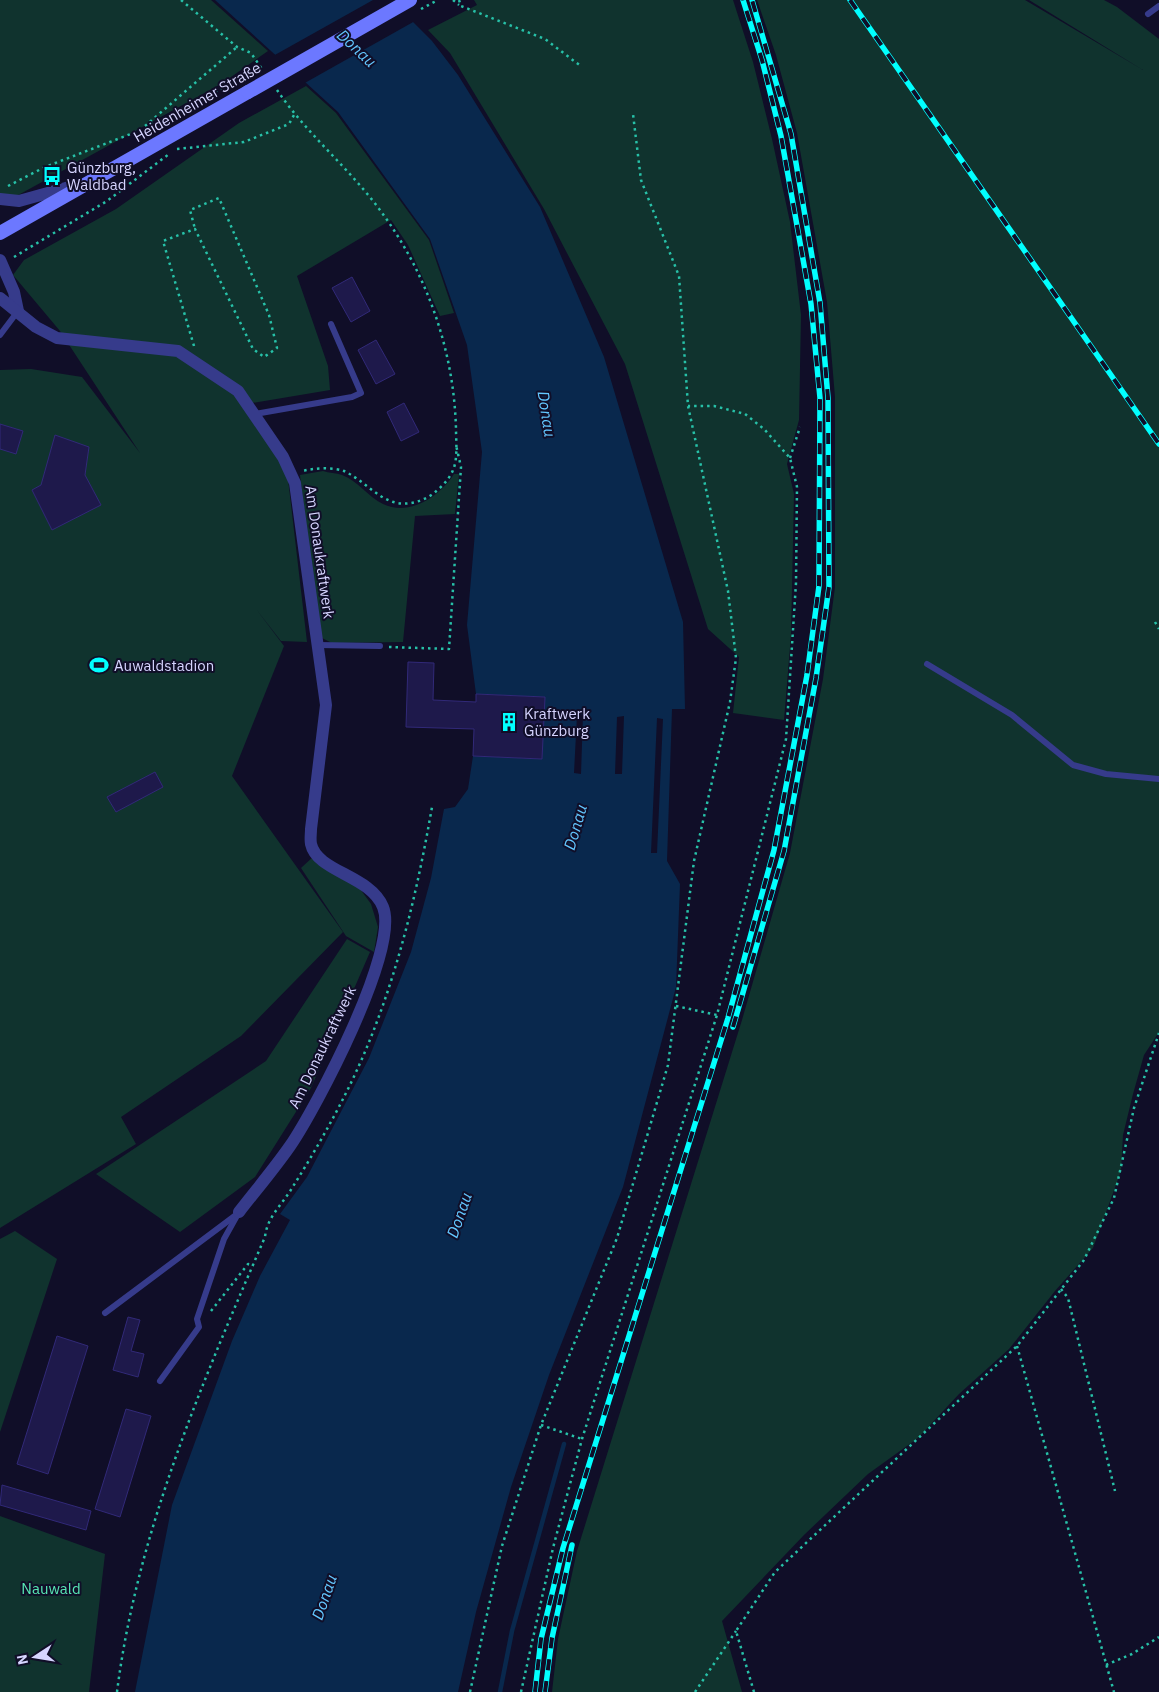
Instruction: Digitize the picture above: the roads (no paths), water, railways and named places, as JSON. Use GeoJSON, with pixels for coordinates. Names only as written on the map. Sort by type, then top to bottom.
{"type":"FeatureCollection","features":[{"type":"Feature","properties":{"kind":"main road","name":"Heidenheimer Straße"},"geometry":{"type":"LineString","coordinates":[[0,233],[410,0]]}},
{"type":"Feature","properties":{"kind":"street"},"geometry":{"type":"LineString","coordinates":[[3,193],[19,201],[89,182]]}},
{"type":"Feature","properties":{"kind":"street"},"geometry":{"type":"LineString","coordinates":[[1,262],[14,292],[18,311]]}},
{"type":"Feature","properties":{"kind":"street","name":"Am Donaukraftwerk"},"geometry":{"type":"LineString","coordinates":[[0,298],[36,327],[57,338],[178,351],[238,392],[284,457],[292,474],[326,705],[311,829],[311,846],[321,860],[370,887],[384,907],[384,940],[364,1002],[321,1093],[290,1146],[239,1212]]}},
{"type":"Feature","properties":{"kind":"lane"},"geometry":{"type":"LineString","coordinates":[[1148,14],[1159,6]]}},
{"type":"Feature","properties":{"kind":"lane"},"geometry":{"type":"LineString","coordinates":[[0,335],[18,311]]}},
{"type":"Feature","properties":{"kind":"lane"},"geometry":{"type":"LineString","coordinates":[[255,414],[361,393],[331,324]]}},
{"type":"Feature","properties":{"kind":"lane"},"geometry":{"type":"LineString","coordinates":[[318,645],[380,646]]}},
{"type":"Feature","properties":{"kind":"lane"},"geometry":{"type":"LineString","coordinates":[[927,664],[1012,715],[1073,765],[1106,774],[1159,779]]}},
{"type":"Feature","properties":{"kind":"lane","name":"Am Donaukraftwerk"},"geometry":{"type":"LineString","coordinates":[[105,1313],[239,1212]]}},
{"type":"Feature","properties":{"kind":"lane","name":"Am Donaukraftwerk"},"geometry":{"type":"LineString","coordinates":[[160,1381],[199,1327],[197,1319],[224,1238],[239,1212]]}},
{"type":"Feature","properties":{"kind":"water","name":"Donau"},"geometry":{"type":"Polygon","coordinates":[[[215,0],[391,0],[432,41],[458,75],[540,207],[604,357],[683,622],[685,709],[672,709],[667,861],[680,884],[676,987],[623,1187],[549,1375],[511,1487],[476,1612],[458,1692],[135,1692],[172,1505],[232,1341],[260,1276],[290,1220],[280,1214],[307,1177],[369,1058],[411,952],[431,878],[444,809],[455,807],[468,789],[473,756],[542,759],[545,697],[476,694],[467,625],[482,452],[467,345],[430,239],[338,112],[215,0]],[[577,715],[574,773],[581,774],[583,715],[577,715]],[[624,716],[617,717],[615,774],[622,774],[624,716]],[[657,718],[651,853],[657,853],[663,719],[657,718]]]}},
{"type":"Feature","properties":{"kind":"waterway"},"geometry":{"type":"LineString","coordinates":[[500,1692],[512,1631],[564,1444]]}},
{"type":"Feature","properties":{"kind":"railway"},"geometry":{"type":"LineString","coordinates":[[535,1692],[541,1639],[563,1548],[728,1018],[774,850],[807,675],[819,586],[820,398],[811,304],[781,136],[762,60],[743,0]]}},
{"type":"Feature","properties":{"kind":"railway"},"geometry":{"type":"LineString","coordinates":[[733,1027],[784,851],[816,678],[829,587],[828,398],[820,303],[791,134],[752,0]]}},
{"type":"Feature","properties":{"kind":"railway"},"geometry":{"type":"LineString","coordinates":[[850,0],[1159,444]]}},
{"type":"Feature","properties":{"kind":"railway"},"geometry":{"type":"LineString","coordinates":[[545,1692],[552,1638],[572,1545]]}},
{"type":"Feature","properties":{"kind":"place","name":"Günzburg, Waldbad"},"geometry":{"type":"Point","coordinates":[52,176]}},
{"type":"Feature","properties":{"kind":"place","name":"Auwaldstadion"},"geometry":{"type":"Point","coordinates":[99,665]}},
{"type":"Feature","properties":{"kind":"place","name":"Kraftwerk Günzburg"},"geometry":{"type":"Point","coordinates":[509,722]}},
{"type":"Feature","properties":{"kind":"park label","name":"Nauwald"},"geometry":{"type":"Point","coordinates":[51,1588]}}]}
